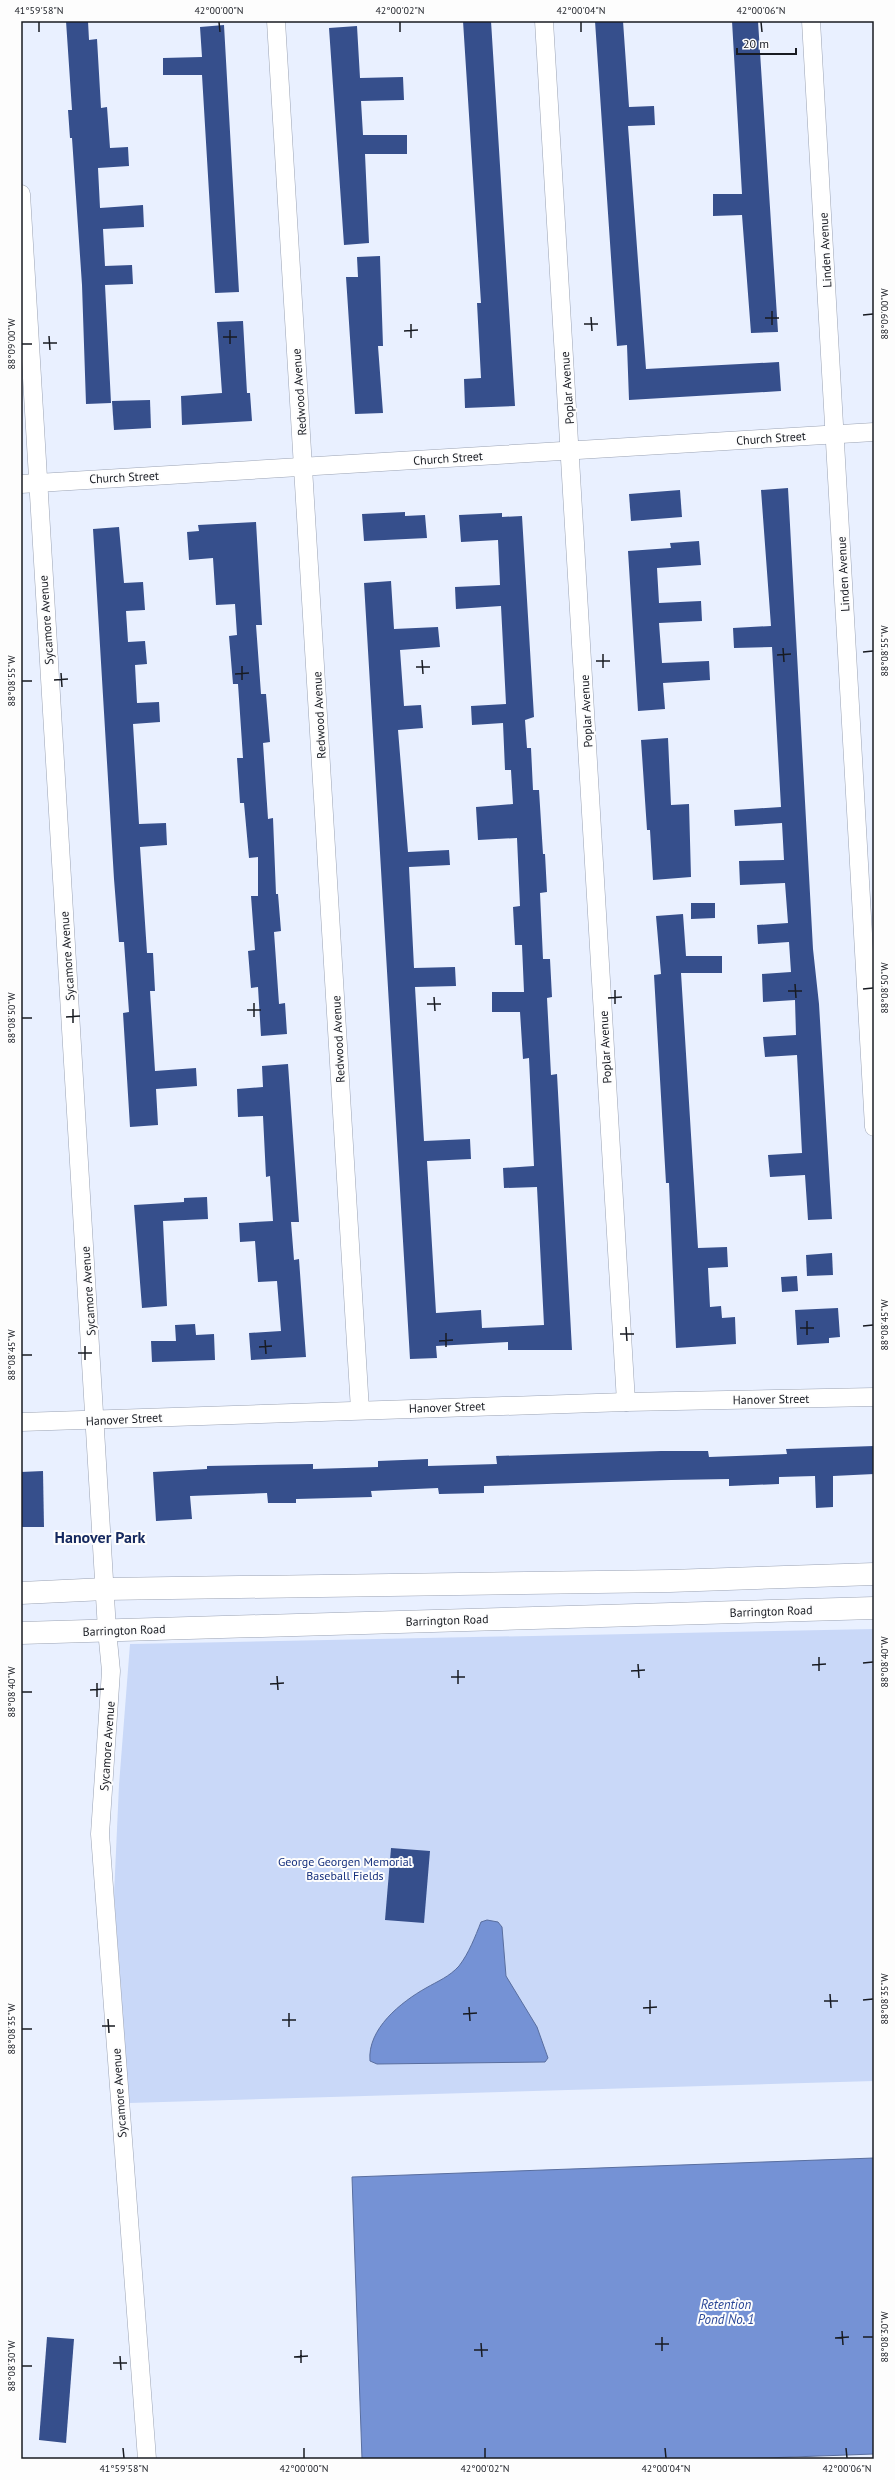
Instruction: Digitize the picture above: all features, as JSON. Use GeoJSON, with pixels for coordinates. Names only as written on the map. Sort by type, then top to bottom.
{"type":"FeatureCollection","features":[{"type":"Feature","properties":{"kind":"main road"},"geometry":{"type":"LineString","coordinates":[[21,1593],[105,1589],[670,1581],[874,1574]]}},
{"type":"Feature","properties":{"kind":"main road","name":"Barrington Road"},"geometry":{"type":"LineString","coordinates":[[21,1633],[874,1608]]}},
{"type":"Feature","properties":{"kind":"street","name":"Redwood Avenue"},"geometry":{"type":"LineString","coordinates":[[276,21],[360,1410]]}},
{"type":"Feature","properties":{"kind":"street","name":"Poplar Avenue"},"geometry":{"type":"LineString","coordinates":[[544,21],[571,451],[626,1402]]}},
{"type":"Feature","properties":{"kind":"street","name":"Linden Avenue"},"geometry":{"type":"LineString","coordinates":[[811,21],[836,434],[874,1127]]}},
{"type":"Feature","properties":{"kind":"street","name":"Sycamore Avenue"},"geometry":{"type":"LineString","coordinates":[[21,194],[29,483],[96,1421],[107,1630],[111,1671],[100,1834],[147,2459]]}},
{"type":"Feature","properties":{"kind":"street","name":"Church Street"},"geometry":{"type":"LineString","coordinates":[[29,483],[874,432]]}},
{"type":"Feature","properties":{"kind":"street","name":"Hanover Street"},"geometry":{"type":"LineString","coordinates":[[21,1422],[96,1421],[360,1410],[626,1402],[874,1397]]}},
{"type":"Feature","properties":{"kind":"green space","name":"George Georgen Memorial Baseball Fields"},"geometry":{"type":"Polygon","coordinates":[[[874,1629],[874,2081],[129,2103],[114,1895],[119,1785],[130,1644],[874,1629]]]}},
{"type":"Feature","properties":{"kind":"water"},"geometry":{"type":"Polygon","coordinates":[[[487,1920],[498,1922],[502,1927],[506,1976],[537,2027],[548,2058],[545,2062],[377,2064],[370,2061],[374,2038],[388,2018],[406,2001],[455,1970],[463,1961],[469,1950],[481,1922],[487,1920]]]}},
{"type":"Feature","properties":{"kind":"water","name":"Retention Pond No. 1"},"geometry":{"type":"Polygon","coordinates":[[[874,2158],[874,2454],[738,2459],[362,2459],[352,2177],[874,2158]]]}},
{"type":"Feature","properties":{"kind":"building"},"geometry":{"type":"Polygon","coordinates":[[[66,21],[88,21],[89,40],[97,39],[101,108],[107,107],[110,148],[128,147],[129,166],[98,168],[100,208],[143,205],[144,227],[103,229],[105,266],[132,265],[133,284],[105,285],[111,403],[86,404],[82,285],[72,138],[70,138],[68,110],[72,110],[66,21]]]}},
{"type":"Feature","properties":{"kind":"building"},"geometry":{"type":"Polygon","coordinates":[[[463,21],[491,21],[515,406],[465,408],[464,379],[481,378],[477,303],[481,303],[463,21]]]}},
{"type":"Feature","properties":{"kind":"building"},"geometry":{"type":"Polygon","coordinates":[[[595,21],[623,21],[629,107],[654,106],[655,125],[628,126],[646,369],[779,362],[781,391],[629,400],[627,345],[617,346],[595,21]]]}},
{"type":"Feature","properties":{"kind":"building"},"geometry":{"type":"Polygon","coordinates":[[[732,21],[758,21],[778,332],[751,333],[742,215],[713,216],[713,194],[742,194],[732,21]]]}},
{"type":"Feature","properties":{"kind":"building"},"geometry":{"type":"Polygon","coordinates":[[[224,25],[239,292],[215,293],[202,75],[163,75],[163,58],[202,57],[200,27],[224,25]]]}},
{"type":"Feature","properties":{"kind":"building"},"geometry":{"type":"Polygon","coordinates":[[[357,26],[360,78],[403,77],[404,100],[361,101],[363,135],[407,135],[407,154],[365,154],[369,243],[344,245],[329,28],[357,26]]]}},
{"type":"Feature","properties":{"kind":"building"},"geometry":{"type":"Polygon","coordinates":[[[380,256],[383,346],[378,346],[383,413],[355,414],[346,277],[358,277],[357,257],[380,256]]]}},
{"type":"Feature","properties":{"kind":"building"},"geometry":{"type":"Polygon","coordinates":[[[243,321],[247,393],[250,393],[252,421],[182,425],[181,396],[222,393],[217,322],[243,321]]]}},
{"type":"Feature","properties":{"kind":"building"},"geometry":{"type":"Polygon","coordinates":[[[150,400],[151,428],[114,430],[112,401],[150,400]]]}},
{"type":"Feature","properties":{"kind":"building"},"geometry":{"type":"Polygon","coordinates":[[[788,488],[813,949],[819,1004],[832,1219],[808,1220],[805,1175],[770,1177],[768,1155],[802,1153],[797,1055],[765,1057],[763,1037],[796,1035],[795,1000],[763,1002],[762,974],[791,972],[789,942],[758,944],[757,925],[788,923],[785,883],[740,885],[739,861],[784,860],[782,823],[735,826],[734,810],[781,807],[772,647],[734,648],[733,628],[771,626],[761,490],[788,488]]]}},
{"type":"Feature","properties":{"kind":"building"},"geometry":{"type":"Polygon","coordinates":[[[680,490],[682,517],[631,521],[629,494],[680,490]]]}},
{"type":"Feature","properties":{"kind":"building"},"geometry":{"type":"Polygon","coordinates":[[[405,512],[405,516],[425,515],[427,538],[364,541],[362,514],[405,512]]]}},
{"type":"Feature","properties":{"kind":"building"},"geometry":{"type":"Polygon","coordinates":[[[502,513],[502,517],[522,516],[534,717],[525,720],[527,748],[531,748],[533,790],[539,790],[543,854],[545,854],[547,892],[540,893],[543,959],[550,959],[552,997],[547,998],[551,1075],[557,1074],[572,1350],[508,1350],[508,1342],[436,1346],[437,1358],[410,1359],[364,583],[391,581],[394,629],[438,627],[440,647],[400,650],[404,706],[421,705],[423,728],[398,730],[408,852],[449,850],[450,865],[409,867],[414,968],[455,967],[456,986],[415,987],[424,1141],[470,1139],[471,1159],[427,1161],[436,1313],[481,1310],[482,1328],[544,1325],[537,1187],[504,1188],[503,1168],[534,1166],[529,1058],[523,1059],[520,1012],[492,1012],[492,992],[524,992],[522,945],[515,945],[513,907],[520,906],[517,838],[478,840],[476,807],[513,804],[511,770],[505,770],[503,723],[472,725],[471,706],[506,704],[501,606],[456,609],[455,587],[500,585],[498,540],[461,542],[459,515],[502,513]]]}},
{"type":"Feature","properties":{"kind":"building"},"geometry":{"type":"Polygon","coordinates":[[[256,522],[262,625],[256,625],[261,694],[266,694],[270,742],[263,743],[268,819],[273,818],[276,894],[278,894],[281,931],[274,932],[279,1004],[285,1003],[287,1034],[261,1036],[258,987],[251,988],[248,951],[255,950],[251,896],[258,896],[258,857],[249,858],[244,803],[240,803],[237,758],[243,758],[238,684],[233,684],[229,636],[237,635],[235,604],[216,605],[213,558],[189,560],[187,532],[199,531],[198,525],[256,522]]]}},
{"type":"Feature","properties":{"kind":"building"},"geometry":{"type":"Polygon","coordinates":[[[119,527],[124,583],[143,582],[145,610],[126,611],[128,642],[145,641],[147,664],[135,665],[137,703],[159,702],[160,722],[133,724],[139,824],[166,823],[167,845],[140,847],[147,953],[153,953],[155,991],[150,991],[155,1071],[196,1068],[197,1086],[156,1089],[158,1125],[130,1127],[123,1013],[129,1012],[124,942],[119,942],[114,879],[93,529],[119,527]]]}},
{"type":"Feature","properties":{"kind":"building"},"geometry":{"type":"Polygon","coordinates":[[[699,541],[701,565],[657,568],[659,603],[701,601],[702,621],[659,623],[662,663],[709,661],[710,680],[663,683],[665,709],[638,711],[628,551],[671,548],[670,543],[699,541]]]}},
{"type":"Feature","properties":{"kind":"building"},"geometry":{"type":"Polygon","coordinates":[[[668,738],[671,805],[689,804],[691,877],[653,880],[650,830],[647,830],[641,740],[668,738]]]}},
{"type":"Feature","properties":{"kind":"building"},"geometry":{"type":"Polygon","coordinates":[[[691,903],[715,903],[715,918],[691,919],[691,903]]]}},
{"type":"Feature","properties":{"kind":"building"},"geometry":{"type":"Polygon","coordinates":[[[683,914],[686,956],[722,956],[722,973],[681,973],[698,1248],[727,1247],[728,1267],[708,1268],[710,1307],[721,1306],[722,1318],[735,1317],[736,1344],[676,1348],[669,1183],[666,1183],[654,975],[661,974],[656,916],[683,914]]]}},
{"type":"Feature","properties":{"kind":"building"},"geometry":{"type":"Polygon","coordinates":[[[288,1064],[299,1222],[291,1222],[294,1260],[299,1259],[306,1357],[251,1360],[249,1333],[281,1331],[277,1281],[258,1282],[255,1241],[240,1242],[239,1223],[273,1221],[270,1176],[266,1177],[263,1116],[238,1117],[237,1089],[263,1087],[262,1066],[288,1064]]]}},
{"type":"Feature","properties":{"kind":"building"},"geometry":{"type":"Polygon","coordinates":[[[207,1197],[208,1219],[163,1221],[167,1306],[142,1308],[134,1205],[184,1202],[184,1198],[207,1197]]]}},
{"type":"Feature","properties":{"kind":"building"},"geometry":{"type":"Polygon","coordinates":[[[832,1253],[833,1275],[807,1276],[806,1255],[832,1253]]]}},
{"type":"Feature","properties":{"kind":"building"},"geometry":{"type":"Polygon","coordinates":[[[797,1276],[798,1291],[782,1292],[781,1277],[797,1276]]]}},
{"type":"Feature","properties":{"kind":"building"},"geometry":{"type":"Polygon","coordinates":[[[838,1308],[840,1337],[829,1338],[829,1343],[797,1345],[795,1310],[838,1308]]]}},
{"type":"Feature","properties":{"kind":"building"},"geometry":{"type":"Polygon","coordinates":[[[195,1324],[196,1335],[214,1334],[215,1360],[152,1362],[151,1341],[176,1341],[175,1325],[195,1324]]]}},
{"type":"Feature","properties":{"kind":"building"},"geometry":{"type":"Polygon","coordinates":[[[874,1446],[874,1474],[833,1476],[833,1507],[816,1508],[815,1476],[779,1477],[779,1484],[729,1486],[729,1479],[484,1486],[484,1493],[439,1494],[438,1488],[371,1491],[372,1497],[296,1499],[296,1503],[268,1503],[267,1493],[190,1496],[192,1519],[156,1521],[153,1472],[207,1469],[207,1466],[313,1464],[313,1469],[378,1467],[378,1461],[428,1459],[428,1466],[497,1464],[496,1456],[708,1451],[709,1457],[787,1454],[786,1449],[874,1446]]]}},
{"type":"Feature","properties":{"kind":"building"},"geometry":{"type":"Polygon","coordinates":[[[43,1471],[44,1527],[21,1527],[21,1472],[43,1471]]]}},
{"type":"Feature","properties":{"kind":"building"},"geometry":{"type":"Polygon","coordinates":[[[391,1848],[430,1851],[424,1923],[385,1920],[391,1848]]]}},
{"type":"Feature","properties":{"kind":"building"},"geometry":{"type":"Polygon","coordinates":[[[47,2337],[74,2339],[66,2443],[39,2440],[47,2337]]]}},
{"type":"Feature","properties":{"kind":"district","name":"Hanover Park"},"geometry":{"type":"Point","coordinates":[100,1537]}}]}
